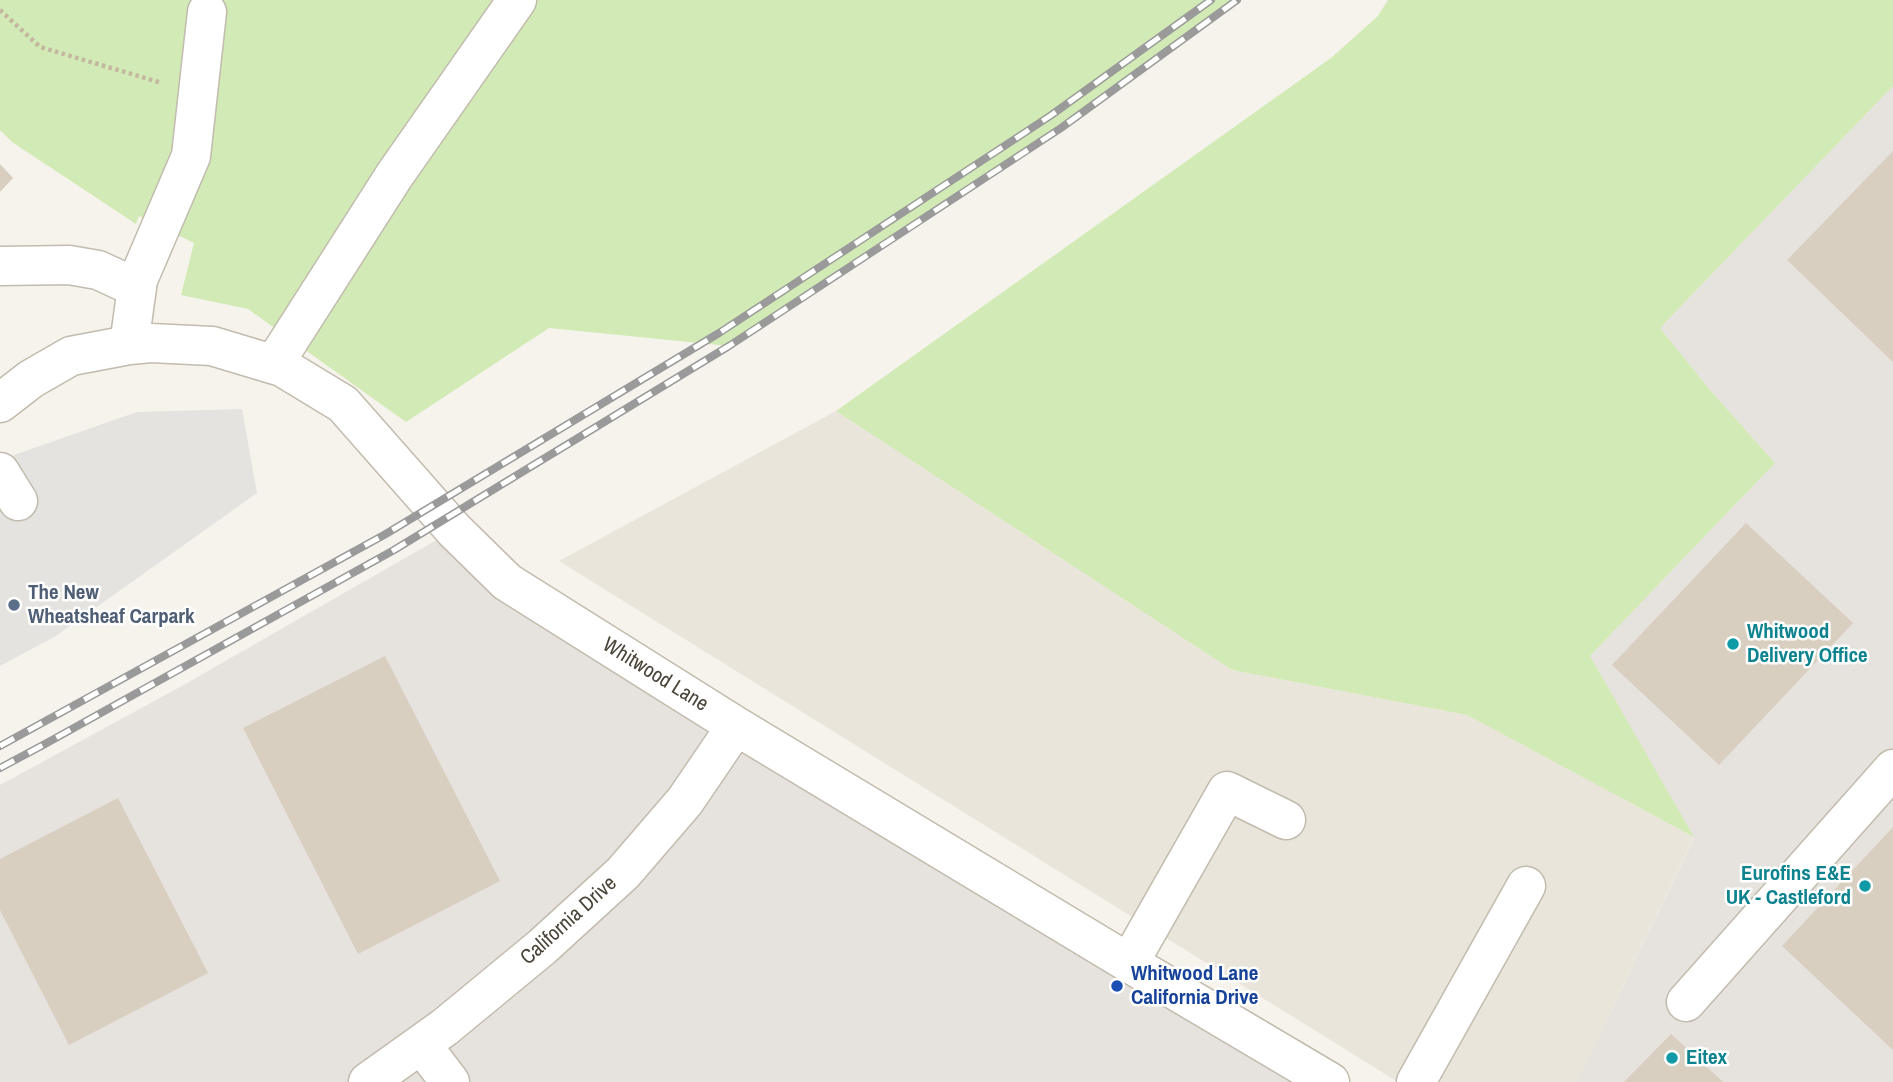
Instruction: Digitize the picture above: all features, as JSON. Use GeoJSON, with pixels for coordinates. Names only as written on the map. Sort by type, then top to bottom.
{"type":"FeatureCollection","features":[{"type":"Feature","properties":{"kind":"street"},"geometry":{"type":"LineString","coordinates":[[274,365],[394,176],[517,0]]}},
{"type":"Feature","properties":{"kind":"street"},"geometry":{"type":"LineString","coordinates":[[129,345],[138,280],[191,156],[207,12]]}},
{"type":"Feature","properties":{"kind":"street"},"geometry":{"type":"LineString","coordinates":[[0,266],[69,265],[98,271],[137,288]]}},
{"type":"Feature","properties":{"kind":"street","name":"Whitwood Lane"},"geometry":{"type":"LineString","coordinates":[[0,403],[31,379],[71,356],[129,345],[151,343],[212,346],[282,367],[344,404],[454,530],[507,582],[736,726],[1330,1082]]}},
{"type":"Feature","properties":{"kind":"street","name":"California Drive"},"geometry":{"type":"LineString","coordinates":[[368,1082],[445,1027],[542,947],[623,873],[685,801],[736,726]]}},
{"type":"Feature","properties":{"kind":"street"},"geometry":{"type":"LineString","coordinates":[[1686,1002],[1893,769]]}},
{"type":"Feature","properties":{"kind":"street"},"geometry":{"type":"LineString","coordinates":[[1129,963],[1227,791],[1286,820]]}},
{"type":"Feature","properties":{"kind":"street"},"geometry":{"type":"LineString","coordinates":[[1416,1082],[1526,886]]}},
{"type":"Feature","properties":{"kind":"street"},"geometry":{"type":"LineString","coordinates":[[421,1044],[450,1082]]}},
{"type":"Feature","properties":{"kind":"path"},"geometry":{"type":"LineString","coordinates":[[0,10],[40,47],[173,86]]}},
{"type":"Feature","properties":{"kind":"shaded area"},"geometry":{"type":"Polygon","coordinates":[[[1893,86],[1893,1082],[1577,1082],[1694,838],[1590,656],[1775,463],[1710,390],[1660,328],[1893,86]]]}},
{"type":"Feature","properties":{"kind":"shaded area"},"geometry":{"type":"Polygon","coordinates":[[[242,409],[257,493],[56,636],[0,666],[0,470],[14,455],[137,412],[242,409]]]}},
{"type":"Feature","properties":{"kind":"shaded area"},"geometry":{"type":"Polygon","coordinates":[[[836,411],[1232,670],[1467,715],[1694,837],[1577,1082],[1398,1082],[559,561],[836,411]]]}},
{"type":"Feature","properties":{"kind":"shaded area"},"geometry":{"type":"Polygon","coordinates":[[[454,530],[1330,1082],[0,1082],[0,785],[180,687],[454,530]]]}},
{"type":"Feature","properties":{"kind":"green space"},"geometry":{"type":"Polygon","coordinates":[[[0,0],[1231,0],[1061,128],[729,346],[549,328],[406,422],[248,309],[181,295],[194,243],[139,216],[136,224],[12,142],[0,130],[0,0]]]}},
{"type":"Feature","properties":{"kind":"green space"},"geometry":{"type":"Polygon","coordinates":[[[1388,0],[1893,0],[1893,86],[1660,328],[1710,390],[1775,463],[1590,656],[1694,837],[1467,715],[1232,670],[836,411],[1331,58],[1378,16],[1388,0]]]}},
{"type":"Feature","properties":{"kind":"building"},"geometry":{"type":"Polygon","coordinates":[[[1893,151],[1893,362],[1787,260],[1893,151]]]}},
{"type":"Feature","properties":{"kind":"building"},"geometry":{"type":"Polygon","coordinates":[[[0,164],[13,178],[0,192],[0,164]]]}},
{"type":"Feature","properties":{"kind":"building","name":"Whitwood Delivery Office"},"geometry":{"type":"Polygon","coordinates":[[[1746,523],[1853,623],[1719,765],[1612,665],[1746,523]]]}},
{"type":"Feature","properties":{"kind":"building"},"geometry":{"type":"Polygon","coordinates":[[[385,656],[500,881],[358,954],[243,728],[385,656]]]}},
{"type":"Feature","properties":{"kind":"building"},"geometry":{"type":"Polygon","coordinates":[[[118,798],[208,973],[69,1045],[0,910],[0,859],[118,798]]]}},
{"type":"Feature","properties":{"kind":"building","name":"Eurofins E&E UK - Castleford"},"geometry":{"type":"Polygon","coordinates":[[[1893,827],[1893,1050],[1782,946],[1893,827]]]}},
{"type":"Feature","properties":{"kind":"building","name":"Eitex"},"geometry":{"type":"Polygon","coordinates":[[[1671,1034],[1723,1082],[1624,1082],[1671,1034]]]}},
{"type":"Feature","properties":{"kind":"railway"},"geometry":{"type":"LineString","coordinates":[[0,746],[384,535],[719,333],[1050,116],[1211,0]]}},
{"type":"Feature","properties":{"kind":"railway"},"geometry":{"type":"LineString","coordinates":[[0,768],[394,550],[729,346],[1061,128],[1237,0]]}},
{"type":"Feature","properties":{"kind":"place","name":"The New Wheatsheaf Carpark"},"geometry":{"type":"Point","coordinates":[14,605]}},
{"type":"Feature","properties":{"kind":"place","name":"Whitwood Delivery Office"},"geometry":{"type":"Point","coordinates":[1733,644]}},
{"type":"Feature","properties":{"kind":"place","name":"Eurofins E&E UK - Castleford"},"geometry":{"type":"Point","coordinates":[1865,886]}},
{"type":"Feature","properties":{"kind":"place","name":"Whitwood Lane California Drive"},"geometry":{"type":"Point","coordinates":[1117,986]}},
{"type":"Feature","properties":{"kind":"place","name":"Eitex"},"geometry":{"type":"Point","coordinates":[1672,1058]}}]}
